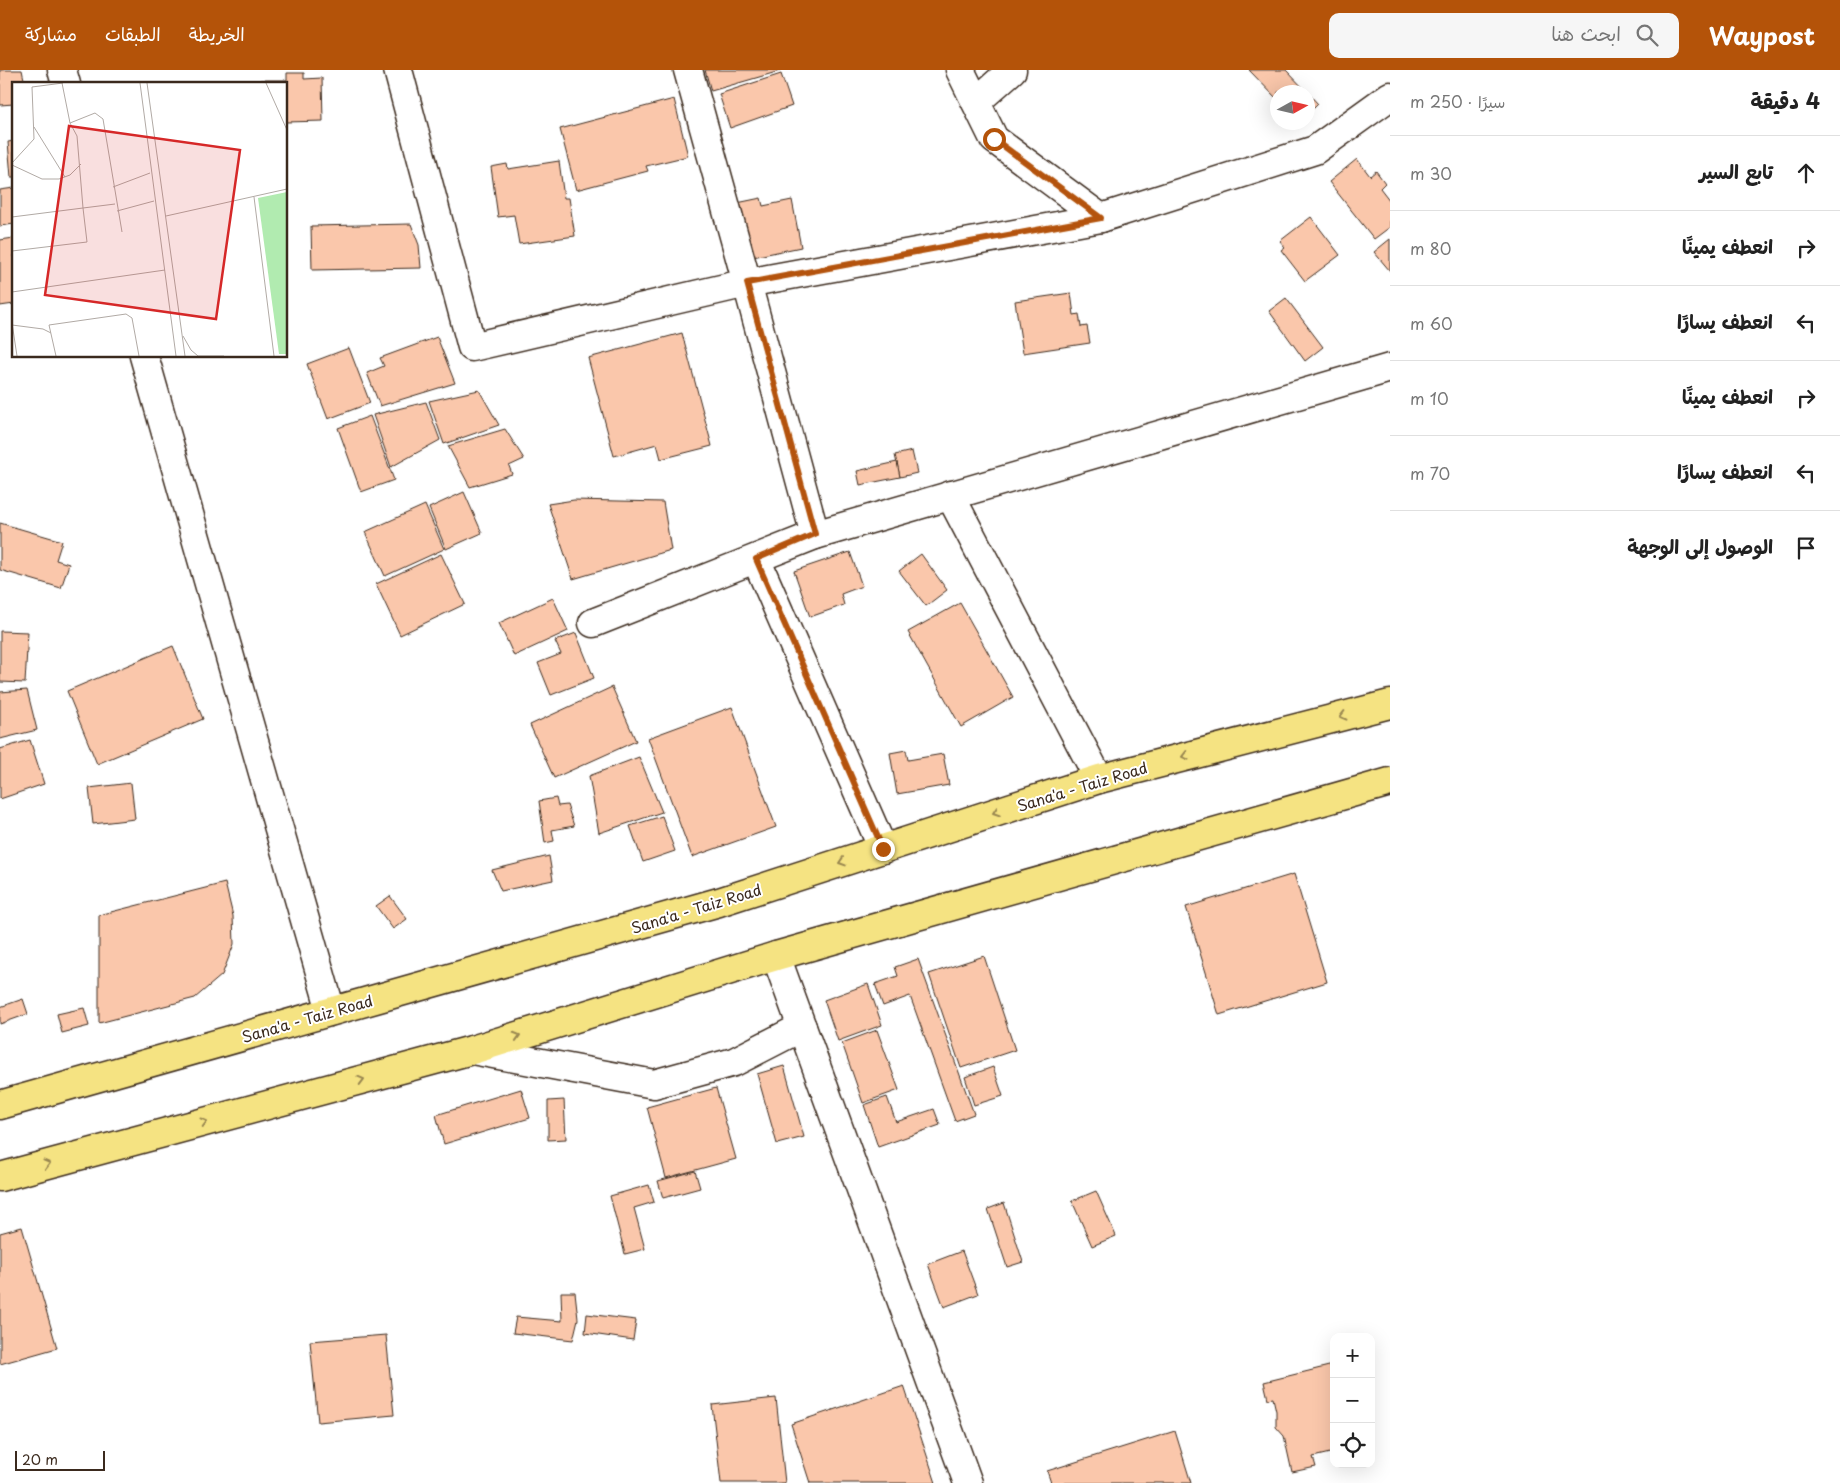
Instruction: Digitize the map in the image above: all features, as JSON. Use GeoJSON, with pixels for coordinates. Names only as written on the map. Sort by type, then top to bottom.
{"type":"FeatureCollection","features":[{"type":"Feature","properties":{"kind":"highway","name":"Sana'a - Taiz Road"},"geometry":{"type":"LineString","coordinates":[[0,1105],[719,902],[1099,779],[1390,704]]}},
{"type":"Feature","properties":{"kind":"highway"},"geometry":{"type":"LineString","coordinates":[[0,1177],[472,1050],[776,956],[1390,782]]}},
{"type":"Feature","properties":{"kind":"street"},"geometry":{"type":"LineString","coordinates":[[398,70],[472,347],[747,283],[1101,218],[1315,150],[1390,96]]}},
{"type":"Feature","properties":{"kind":"street"},"geometry":{"type":"LineString","coordinates":[[688,70],[815,534]]}},
{"type":"Feature","properties":{"kind":"street"},"geometry":{"type":"LineString","coordinates":[[960,70],[994,139],[1101,218]]}},
{"type":"Feature","properties":{"kind":"street"},"geometry":{"type":"LineString","coordinates":[[976,102],[1012,70]]}},
{"type":"Feature","properties":{"kind":"street"},"geometry":{"type":"LineString","coordinates":[[145,358],[331,1011]]}},
{"type":"Feature","properties":{"kind":"street"},"geometry":{"type":"LineString","coordinates":[[593,623],[815,534],[1390,368]]}},
{"type":"Feature","properties":{"kind":"street"},"geometry":{"type":"LineString","coordinates":[[950,496],[1099,779]]}},
{"type":"Feature","properties":{"kind":"street"},"geometry":{"type":"LineString","coordinates":[[756,559],[883,849]]}},
{"type":"Feature","properties":{"kind":"street"},"geometry":{"type":"LineString","coordinates":[[776,956],[968,1483]]}},
{"type":"Feature","properties":{"kind":"street"},"geometry":{"type":"LineString","coordinates":[[472,1050],[654,1084],[734,1062],[802,1027]]}},
{"type":"Feature","properties":{"kind":"building"},"geometry":{"type":"Polygon","coordinates":[[[0,70],[22,70],[25,82],[12,82],[12,104],[0,105],[0,70]]]}},
{"type":"Feature","properties":{"kind":"building"},"geometry":{"type":"Polygon","coordinates":[[[705,70],[779,70],[780,71],[711,91],[705,70]]]}},
{"type":"Feature","properties":{"kind":"building"},"geometry":{"type":"Polygon","coordinates":[[[1249,70],[1286,70],[1300,85],[1270,85],[1270,92],[1249,70]]]}},
{"type":"Feature","properties":{"kind":"building"},"geometry":{"type":"Polygon","coordinates":[[[287,73],[304,73],[304,79],[322,78],[323,121],[288,122],[288,82],[260,82],[260,80],[287,80],[287,73]]]}},
{"type":"Feature","properties":{"kind":"building"},"geometry":{"type":"Polygon","coordinates":[[[781,74],[792,106],[730,128],[719,94],[781,74]]]}},
{"type":"Feature","properties":{"kind":"building"},"geometry":{"type":"Polygon","coordinates":[[[674,99],[688,156],[646,166],[648,171],[576,190],[560,129],[674,99]]]}},
{"type":"Feature","properties":{"kind":"building"},"geometry":{"type":"Polygon","coordinates":[[[12,141],[12,177],[11,177],[8,142],[12,141]]]}},
{"type":"Feature","properties":{"kind":"building"},"geometry":{"type":"Polygon","coordinates":[[[1357,159],[1370,176],[1376,171],[1385,183],[1380,188],[1390,201],[1390,227],[1374,239],[1329,182],[1357,159]]]}},
{"type":"Feature","properties":{"kind":"building"},"geometry":{"type":"Polygon","coordinates":[[[559,161],[564,198],[569,198],[575,236],[519,244],[514,215],[498,217],[491,167],[507,164],[508,169],[559,161]]]}},
{"type":"Feature","properties":{"kind":"building"},"geometry":{"type":"Polygon","coordinates":[[[12,188],[12,224],[0,226],[0,190],[12,188]]]}},
{"type":"Feature","properties":{"kind":"building"},"geometry":{"type":"Polygon","coordinates":[[[761,198],[763,206],[792,200],[801,247],[748,258],[737,203],[761,198]]]}},
{"type":"Feature","properties":{"kind":"building"},"geometry":{"type":"Polygon","coordinates":[[[1311,217],[1340,255],[1305,281],[1281,250],[1285,247],[1280,241],[1311,217]]]}},
{"type":"Feature","properties":{"kind":"building"},"geometry":{"type":"Polygon","coordinates":[[[411,224],[419,245],[421,268],[312,270],[311,226],[411,224]]]}},
{"type":"Feature","properties":{"kind":"building"},"geometry":{"type":"Polygon","coordinates":[[[12,238],[12,304],[0,306],[0,240],[12,238]]]}},
{"type":"Feature","properties":{"kind":"building"},"geometry":{"type":"Polygon","coordinates":[[[1390,239],[1390,271],[1374,252],[1390,239]]]}},
{"type":"Feature","properties":{"kind":"building"},"geometry":{"type":"Polygon","coordinates":[[[1071,293],[1074,315],[1079,314],[1081,327],[1087,326],[1090,343],[1023,353],[1015,301],[1071,293]]]}},
{"type":"Feature","properties":{"kind":"building"},"geometry":{"type":"Polygon","coordinates":[[[1286,298],[1323,347],[1305,361],[1269,311],[1286,298]]]}},
{"type":"Feature","properties":{"kind":"building"},"geometry":{"type":"Polygon","coordinates":[[[682,333],[712,446],[661,459],[657,444],[614,456],[588,358],[682,333]]]}},
{"type":"Feature","properties":{"kind":"building"},"geometry":{"type":"Polygon","coordinates":[[[437,337],[455,383],[380,406],[367,373],[384,366],[380,358],[437,337]]]}},
{"type":"Feature","properties":{"kind":"building"},"geometry":{"type":"Polygon","coordinates":[[[349,348],[370,403],[328,419],[307,364],[349,348]]]}},
{"type":"Feature","properties":{"kind":"building"},"geometry":{"type":"Polygon","coordinates":[[[479,390],[499,425],[444,444],[429,401],[479,390]]]}},
{"type":"Feature","properties":{"kind":"building"},"geometry":{"type":"Polygon","coordinates":[[[426,402],[440,440],[391,467],[373,415],[426,402]]]}},
{"type":"Feature","properties":{"kind":"building"},"geometry":{"type":"Polygon","coordinates":[[[370,416],[394,480],[361,492],[338,428],[370,416]]]}},
{"type":"Feature","properties":{"kind":"building"},"geometry":{"type":"Polygon","coordinates":[[[505,429],[524,459],[509,466],[512,474],[470,487],[448,446],[505,429]]]}},
{"type":"Feature","properties":{"kind":"building"},"geometry":{"type":"Polygon","coordinates":[[[912,451],[917,473],[900,477],[895,455],[912,451]]]}},
{"type":"Feature","properties":{"kind":"building"},"geometry":{"type":"Polygon","coordinates":[[[897,462],[900,477],[860,485],[857,471],[897,462]]]}},
{"type":"Feature","properties":{"kind":"building"},"geometry":{"type":"Polygon","coordinates":[[[464,492],[482,533],[446,549],[429,508],[464,492]]]}},
{"type":"Feature","properties":{"kind":"building"},"geometry":{"type":"Polygon","coordinates":[[[574,500],[663,502],[671,550],[573,579],[548,504],[574,500]]]}},
{"type":"Feature","properties":{"kind":"building"},"geometry":{"type":"Polygon","coordinates":[[[425,505],[444,549],[385,576],[365,532],[425,505]]]}},
{"type":"Feature","properties":{"kind":"building"},"geometry":{"type":"Polygon","coordinates":[[[0,523],[62,541],[56,560],[69,564],[61,588],[0,570],[0,523]]]}},
{"type":"Feature","properties":{"kind":"building"},"geometry":{"type":"Polygon","coordinates":[[[850,552],[862,586],[841,594],[844,605],[810,617],[794,571],[850,552]]]}},
{"type":"Feature","properties":{"kind":"building"},"geometry":{"type":"Polygon","coordinates":[[[441,554],[465,604],[400,635],[376,584],[441,554]]]}},
{"type":"Feature","properties":{"kind":"building"},"geometry":{"type":"Polygon","coordinates":[[[921,554],[947,590],[926,606],[899,571],[921,554]]]}},
{"type":"Feature","properties":{"kind":"building"},"geometry":{"type":"Polygon","coordinates":[[[553,598],[568,631],[514,656],[499,623],[553,598]]]}},
{"type":"Feature","properties":{"kind":"building"},"geometry":{"type":"Polygon","coordinates":[[[960,603],[1013,697],[961,727],[908,632],[960,603]]]}},
{"type":"Feature","properties":{"kind":"building"},"geometry":{"type":"Polygon","coordinates":[[[0,631],[28,632],[25,683],[0,682],[0,631]]]}},
{"type":"Feature","properties":{"kind":"building"},"geometry":{"type":"Polygon","coordinates":[[[576,633],[594,678],[551,695],[538,663],[561,654],[555,641],[576,633]]]}},
{"type":"Feature","properties":{"kind":"building"},"geometry":{"type":"Polygon","coordinates":[[[173,646],[203,719],[97,764],[67,691],[173,646]]]}},
{"type":"Feature","properties":{"kind":"building"},"geometry":{"type":"Polygon","coordinates":[[[612,687],[636,741],[554,778],[530,725],[612,687]]]}},
{"type":"Feature","properties":{"kind":"building"},"geometry":{"type":"Polygon","coordinates":[[[27,690],[37,730],[0,739],[0,692],[27,690]]]}},
{"type":"Feature","properties":{"kind":"building"},"geometry":{"type":"Polygon","coordinates":[[[732,707],[776,827],[692,857],[648,738],[732,707]]]}},
{"type":"Feature","properties":{"kind":"building"},"geometry":{"type":"Polygon","coordinates":[[[30,740],[44,784],[0,799],[0,749],[30,740]]]}},
{"type":"Feature","properties":{"kind":"building"},"geometry":{"type":"Polygon","coordinates":[[[906,750],[908,760],[943,754],[949,785],[897,794],[890,753],[906,750]]]}},
{"type":"Feature","properties":{"kind":"building"},"geometry":{"type":"Polygon","coordinates":[[[639,757],[662,812],[599,833],[589,776],[639,757]]]}},
{"type":"Feature","properties":{"kind":"building"},"geometry":{"type":"Polygon","coordinates":[[[131,783],[135,819],[93,824],[89,788],[131,783]]]}},
{"type":"Feature","properties":{"kind":"building"},"geometry":{"type":"Polygon","coordinates":[[[556,798],[558,806],[567,805],[574,826],[552,830],[554,841],[545,843],[539,801],[556,798]]]}},
{"type":"Feature","properties":{"kind":"building"},"geometry":{"type":"Polygon","coordinates":[[[662,816],[675,851],[643,862],[630,826],[662,816]]]}},
{"type":"Feature","properties":{"kind":"building"},"geometry":{"type":"Polygon","coordinates":[[[549,856],[553,880],[501,891],[492,870],[549,856]]]}},
{"type":"Feature","properties":{"kind":"building"},"geometry":{"type":"Polygon","coordinates":[[[1294,874],[1327,982],[1219,1015],[1186,907],[1294,874]]]}},
{"type":"Feature","properties":{"kind":"building"},"geometry":{"type":"Polygon","coordinates":[[[225,883],[233,916],[234,944],[222,975],[195,998],[99,1023],[99,915],[225,883]]]}},
{"type":"Feature","properties":{"kind":"building"},"geometry":{"type":"Polygon","coordinates":[[[390,896],[407,919],[393,929],[376,906],[390,896]]]}},
{"type":"Feature","properties":{"kind":"building"},"geometry":{"type":"Polygon","coordinates":[[[984,956],[1015,1050],[961,1068],[929,974],[984,956]]]}},
{"type":"Feature","properties":{"kind":"building"},"geometry":{"type":"Polygon","coordinates":[[[918,959],[974,1114],[955,1121],[910,996],[883,1006],[875,984],[898,976],[895,967],[918,959]]]}},
{"type":"Feature","properties":{"kind":"building"},"geometry":{"type":"Polygon","coordinates":[[[868,984],[882,1025],[838,1041],[824,1000],[868,984]]]}},
{"type":"Feature","properties":{"kind":"building"},"geometry":{"type":"Polygon","coordinates":[[[23,999],[28,1014],[0,1024],[0,1007],[23,999]]]}},
{"type":"Feature","properties":{"kind":"building"},"geometry":{"type":"Polygon","coordinates":[[[84,1008],[89,1026],[62,1033],[57,1014],[84,1008]]]}},
{"type":"Feature","properties":{"kind":"building"},"geometry":{"type":"Polygon","coordinates":[[[877,1030],[899,1090],[863,1103],[842,1043],[877,1030]]]}},
{"type":"Feature","properties":{"kind":"building"},"geometry":{"type":"Polygon","coordinates":[[[784,1066],[804,1137],[777,1144],[757,1074],[784,1066]]]}},
{"type":"Feature","properties":{"kind":"building"},"geometry":{"type":"Polygon","coordinates":[[[993,1067],[1003,1096],[974,1105],[965,1077],[993,1067]]]}},
{"type":"Feature","properties":{"kind":"building"},"geometry":{"type":"Polygon","coordinates":[[[716,1088],[736,1159],[666,1178],[647,1107],[716,1088]]]}},
{"type":"Feature","properties":{"kind":"building"},"geometry":{"type":"Polygon","coordinates":[[[521,1089],[530,1118],[444,1144],[436,1115],[521,1089]]]}},
{"type":"Feature","properties":{"kind":"building"},"geometry":{"type":"Polygon","coordinates":[[[887,1097],[896,1122],[934,1109],[940,1125],[878,1147],[864,1105],[887,1097]]]}},
{"type":"Feature","properties":{"kind":"building"},"geometry":{"type":"Polygon","coordinates":[[[564,1100],[566,1139],[548,1140],[548,1101],[564,1100]]]}},
{"type":"Feature","properties":{"kind":"building"},"geometry":{"type":"Polygon","coordinates":[[[695,1171],[700,1188],[663,1198],[658,1181],[695,1171]]]}},
{"type":"Feature","properties":{"kind":"building"},"geometry":{"type":"Polygon","coordinates":[[[649,1185],[654,1202],[634,1208],[645,1249],[625,1254],[610,1196],[649,1185]]]}},
{"type":"Feature","properties":{"kind":"building"},"geometry":{"type":"Polygon","coordinates":[[[1096,1191],[1116,1236],[1092,1246],[1072,1201],[1096,1191]]]}},
{"type":"Feature","properties":{"kind":"building"},"geometry":{"type":"Polygon","coordinates":[[[1004,1203],[1023,1262],[1007,1267],[988,1209],[1004,1203]]]}},
{"type":"Feature","properties":{"kind":"building"},"geometry":{"type":"Polygon","coordinates":[[[22,1227],[57,1348],[0,1364],[0,1233],[22,1227]]]}},
{"type":"Feature","properties":{"kind":"building"},"geometry":{"type":"Polygon","coordinates":[[[962,1251],[978,1294],[944,1307],[928,1264],[962,1251]]]}},
{"type":"Feature","properties":{"kind":"building"},"geometry":{"type":"Polygon","coordinates":[[[561,1292],[575,1292],[578,1319],[573,1340],[513,1333],[516,1317],[562,1321],[561,1292]]]}},
{"type":"Feature","properties":{"kind":"building"},"geometry":{"type":"Polygon","coordinates":[[[587,1314],[636,1320],[633,1340],[585,1333],[587,1314]]]}},
{"type":"Feature","properties":{"kind":"building"},"geometry":{"type":"Polygon","coordinates":[[[386,1335],[394,1415],[318,1422],[310,1341],[386,1335]]]}},
{"type":"Feature","properties":{"kind":"building"},"geometry":{"type":"Polygon","coordinates":[[[1330,1366],[1330,1453],[1313,1457],[1316,1467],[1292,1472],[1284,1436],[1276,1427],[1276,1411],[1273,1398],[1268,1399],[1264,1382],[1330,1366]]]}},
{"type":"Feature","properties":{"kind":"building"},"geometry":{"type":"Polygon","coordinates":[[[904,1386],[936,1483],[810,1483],[791,1424],[904,1386]]]}},
{"type":"Feature","properties":{"kind":"building"},"geometry":{"type":"Polygon","coordinates":[[[776,1398],[785,1483],[721,1483],[712,1405],[776,1398]]]}},
{"type":"Feature","properties":{"kind":"building"},"geometry":{"type":"Polygon","coordinates":[[[1175,1431],[1191,1483],[1051,1483],[1047,1471],[1175,1431]]]}},
{"type":"Feature","properties":{"kind":"route"},"geometry":{"type":"LineString","coordinates":[[883,849],[756,559],[815,534],[747,283],[1101,218],[994,139]]}}]}
